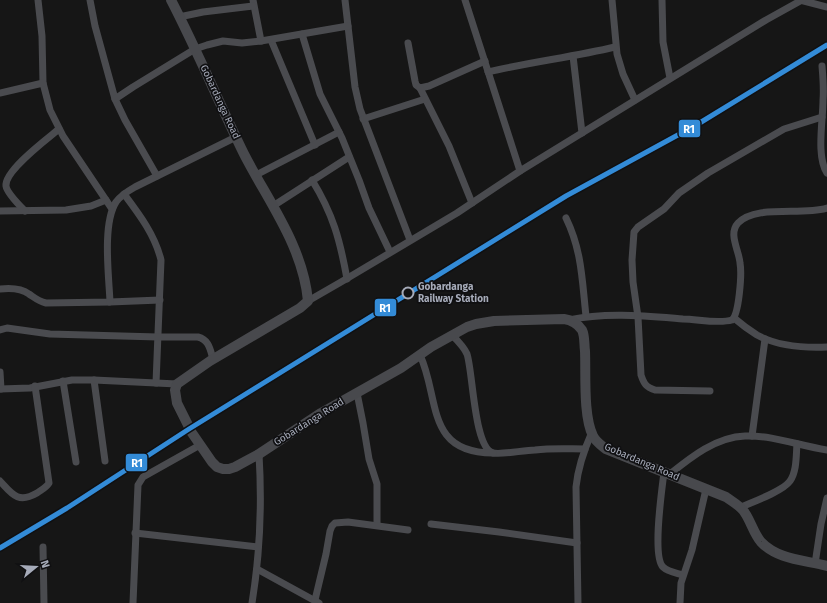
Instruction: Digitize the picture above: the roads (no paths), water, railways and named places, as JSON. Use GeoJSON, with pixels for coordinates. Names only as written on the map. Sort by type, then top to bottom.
{"type":"FeatureCollection","features":[{"type":"Feature","properties":{"kind":"main road","name":"Gobardanga Road"},"geometry":{"type":"LineString","coordinates":[[171,0],[236,137],[298,257],[308,301]]}},
{"type":"Feature","properties":{"kind":"main road"},"geometry":{"type":"LineString","coordinates":[[177,384],[213,359],[300,308],[308,301]]}},
{"type":"Feature","properties":{"kind":"main road","name":"Gobardanga Road"},"geometry":{"type":"LineString","coordinates":[[177,384],[174,390],[177,403],[189,429],[212,462],[217,467],[223,469],[235,467],[259,454],[321,413],[401,368],[431,347],[467,327],[482,323],[546,319],[569,320],[579,326],[584,337],[589,422],[596,440],[606,449],[726,497],[741,507],[746,513],[760,542],[766,547],[793,559],[827,566]]}},
{"type":"Feature","properties":{"kind":"street"},"geometry":{"type":"LineString","coordinates":[[38,0],[42,36],[43,84],[50,110],[59,129],[112,209]]}},
{"type":"Feature","properties":{"kind":"street"},"geometry":{"type":"LineString","coordinates":[[90,0],[95,26],[115,99],[156,176]]}},
{"type":"Feature","properties":{"kind":"street"},"geometry":{"type":"LineString","coordinates":[[345,0],[355,87],[363,119],[410,240]]}},
{"type":"Feature","properties":{"kind":"street"},"geometry":{"type":"LineString","coordinates":[[465,0],[520,171]]}},
{"type":"Feature","properties":{"kind":"street"},"geometry":{"type":"LineString","coordinates":[[612,0],[615,47],[623,74],[635,100]]}},
{"type":"Feature","properties":{"kind":"street"},"geometry":{"type":"LineString","coordinates":[[662,0],[663,42],[670,78]]}},
{"type":"Feature","properties":{"kind":"street"},"geometry":{"type":"LineString","coordinates":[[308,301],[472,202],[670,78],[801,0],[827,7]]}},
{"type":"Feature","properties":{"kind":"street"},"geometry":{"type":"LineString","coordinates":[[179,17],[253,3],[261,41]]}},
{"type":"Feature","properties":{"kind":"street"},"geometry":{"type":"LineString","coordinates":[[115,99],[195,49],[207,45],[223,42],[242,43],[271,40],[348,26]]}},
{"type":"Feature","properties":{"kind":"street"},"geometry":{"type":"LineString","coordinates":[[302,34],[320,94],[339,132],[369,208],[390,252]]}},
{"type":"Feature","properties":{"kind":"street"},"geometry":{"type":"LineString","coordinates":[[271,40],[315,145]]}},
{"type":"Feature","properties":{"kind":"street"},"geometry":{"type":"LineString","coordinates":[[408,43],[416,85],[420,88],[449,146],[472,202]]}},
{"type":"Feature","properties":{"kind":"street"},"geometry":{"type":"LineString","coordinates":[[488,72],[527,63],[573,56],[615,47]]}},
{"type":"Feature","properties":{"kind":"street"},"geometry":{"type":"LineString","coordinates":[[573,56],[582,133]]}},
{"type":"Feature","properties":{"kind":"street"},"geometry":{"type":"LineString","coordinates":[[420,88],[429,86],[485,61]]}},
{"type":"Feature","properties":{"kind":"street"},"geometry":{"type":"LineString","coordinates":[[822,66],[824,86],[822,162],[827,173]]}},
{"type":"Feature","properties":{"kind":"street"},"geometry":{"type":"LineString","coordinates":[[0,93],[43,84]]}},
{"type":"Feature","properties":{"kind":"street"},"geometry":{"type":"LineString","coordinates":[[363,119],[425,99]]}},
{"type":"Feature","properties":{"kind":"street"},"geometry":{"type":"LineString","coordinates":[[710,391],[655,390],[648,388],[644,384],[641,375],[638,317],[633,282],[632,243],[634,232],[638,227],[664,209],[673,198],[688,186],[708,173],[784,129],[822,117]]}},
{"type":"Feature","properties":{"kind":"street"},"geometry":{"type":"LineString","coordinates":[[25,211],[7,190],[6,181],[15,168],[59,129]]}},
{"type":"Feature","properties":{"kind":"street"},"geometry":{"type":"LineString","coordinates":[[256,175],[339,132]]}},
{"type":"Feature","properties":{"kind":"street"},"geometry":{"type":"LineString","coordinates":[[110,302],[108,255],[110,222],[112,209],[117,201],[124,194],[135,187],[236,137]]}},
{"type":"Feature","properties":{"kind":"street"},"geometry":{"type":"LineString","coordinates":[[273,206],[349,157]]}},
{"type":"Feature","properties":{"kind":"street"},"geometry":{"type":"LineString","coordinates":[[312,180],[324,199],[332,219],[338,236],[347,278]]}},
{"type":"Feature","properties":{"kind":"street"},"geometry":{"type":"LineString","coordinates":[[124,194],[158,247],[161,260],[156,383]]}},
{"type":"Feature","properties":{"kind":"street"},"geometry":{"type":"LineString","coordinates":[[0,210],[25,211],[79,208],[106,200]]}},
{"type":"Feature","properties":{"kind":"street"},"geometry":{"type":"LineString","coordinates":[[569,320],[594,315],[728,321],[734,318],[736,314],[741,271],[734,240],[734,232],[739,222],[746,217],[757,213],[813,212],[827,208]]}},
{"type":"Feature","properties":{"kind":"street"},"geometry":{"type":"LineString","coordinates":[[566,218],[579,254],[586,316]]}},
{"type":"Feature","properties":{"kind":"street"},"geometry":{"type":"LineString","coordinates":[[0,289],[15,289],[24,291],[39,301],[46,302],[160,300]]}},
{"type":"Feature","properties":{"kind":"street"},"geometry":{"type":"LineString","coordinates":[[734,318],[750,330],[765,339],[774,342],[811,348],[827,347]]}},
{"type":"Feature","properties":{"kind":"street"},"geometry":{"type":"LineString","coordinates":[[0,330],[7,328],[50,334],[158,337],[191,336],[203,338],[207,342],[213,359]]}},
{"type":"Feature","properties":{"kind":"street"},"geometry":{"type":"LineString","coordinates":[[452,335],[460,343],[467,355],[475,411],[480,431],[484,446],[492,453]]}},
{"type":"Feature","properties":{"kind":"street"},"geometry":{"type":"LineString","coordinates":[[752,436],[765,339]]}},
{"type":"Feature","properties":{"kind":"street"},"geometry":{"type":"LineString","coordinates":[[420,355],[426,370],[438,418],[448,436],[463,448],[471,451],[492,453],[536,449],[585,449]]}},
{"type":"Feature","properties":{"kind":"street"},"geometry":{"type":"LineString","coordinates":[[0,372],[0,389],[35,386],[63,381],[94,380],[177,384]]}},
{"type":"Feature","properties":{"kind":"street"},"geometry":{"type":"LineString","coordinates":[[94,380],[105,461]]}},
{"type":"Feature","properties":{"kind":"street"},"geometry":{"type":"LineString","coordinates":[[63,381],[76,462]]}},
{"type":"Feature","properties":{"kind":"street"},"geometry":{"type":"LineString","coordinates":[[0,481],[12,494],[22,498],[31,496],[49,483],[35,386]]}},
{"type":"Feature","properties":{"kind":"street"},"geometry":{"type":"LineString","coordinates":[[357,393],[369,459],[377,484],[377,525]]}},
{"type":"Feature","properties":{"kind":"street"},"geometry":{"type":"LineString","coordinates":[[578,603],[576,487],[578,472],[592,432]]}},
{"type":"Feature","properties":{"kind":"street"},"geometry":{"type":"LineString","coordinates":[[683,575],[666,570],[658,557],[658,528],[667,473],[706,448],[740,437],[752,436],[771,438],[827,450]]}},
{"type":"Feature","properties":{"kind":"street"},"geometry":{"type":"LineString","coordinates":[[741,507],[771,494],[785,486],[790,481],[794,469],[797,444]]}},
{"type":"Feature","properties":{"kind":"street"},"geometry":{"type":"LineString","coordinates":[[133,603],[138,485],[143,477],[200,445]]}},
{"type":"Feature","properties":{"kind":"street"},"geometry":{"type":"LineString","coordinates":[[252,603],[257,569],[261,485],[259,454]]}},
{"type":"Feature","properties":{"kind":"street"},"geometry":{"type":"LineString","coordinates":[[680,603],[681,583],[692,550],[706,489]]}},
{"type":"Feature","properties":{"kind":"street"},"geometry":{"type":"LineString","coordinates":[[815,564],[818,535],[827,498]]}},
{"type":"Feature","properties":{"kind":"street"},"geometry":{"type":"LineString","coordinates":[[257,569],[317,602],[332,526],[339,522],[377,525],[408,530]]}},
{"type":"Feature","properties":{"kind":"street"},"geometry":{"type":"LineString","coordinates":[[431,524],[576,543]]}},
{"type":"Feature","properties":{"kind":"street"},"geometry":{"type":"LineString","coordinates":[[135,533],[258,547]]}},
{"type":"Feature","properties":{"kind":"street"},"geometry":{"type":"LineString","coordinates":[[42,547],[44,603]]}},
{"type":"Feature","properties":{"kind":"place","name":"Gobardanga Railway Station"},"geometry":{"type":"Point","coordinates":[408,293]}}]}
